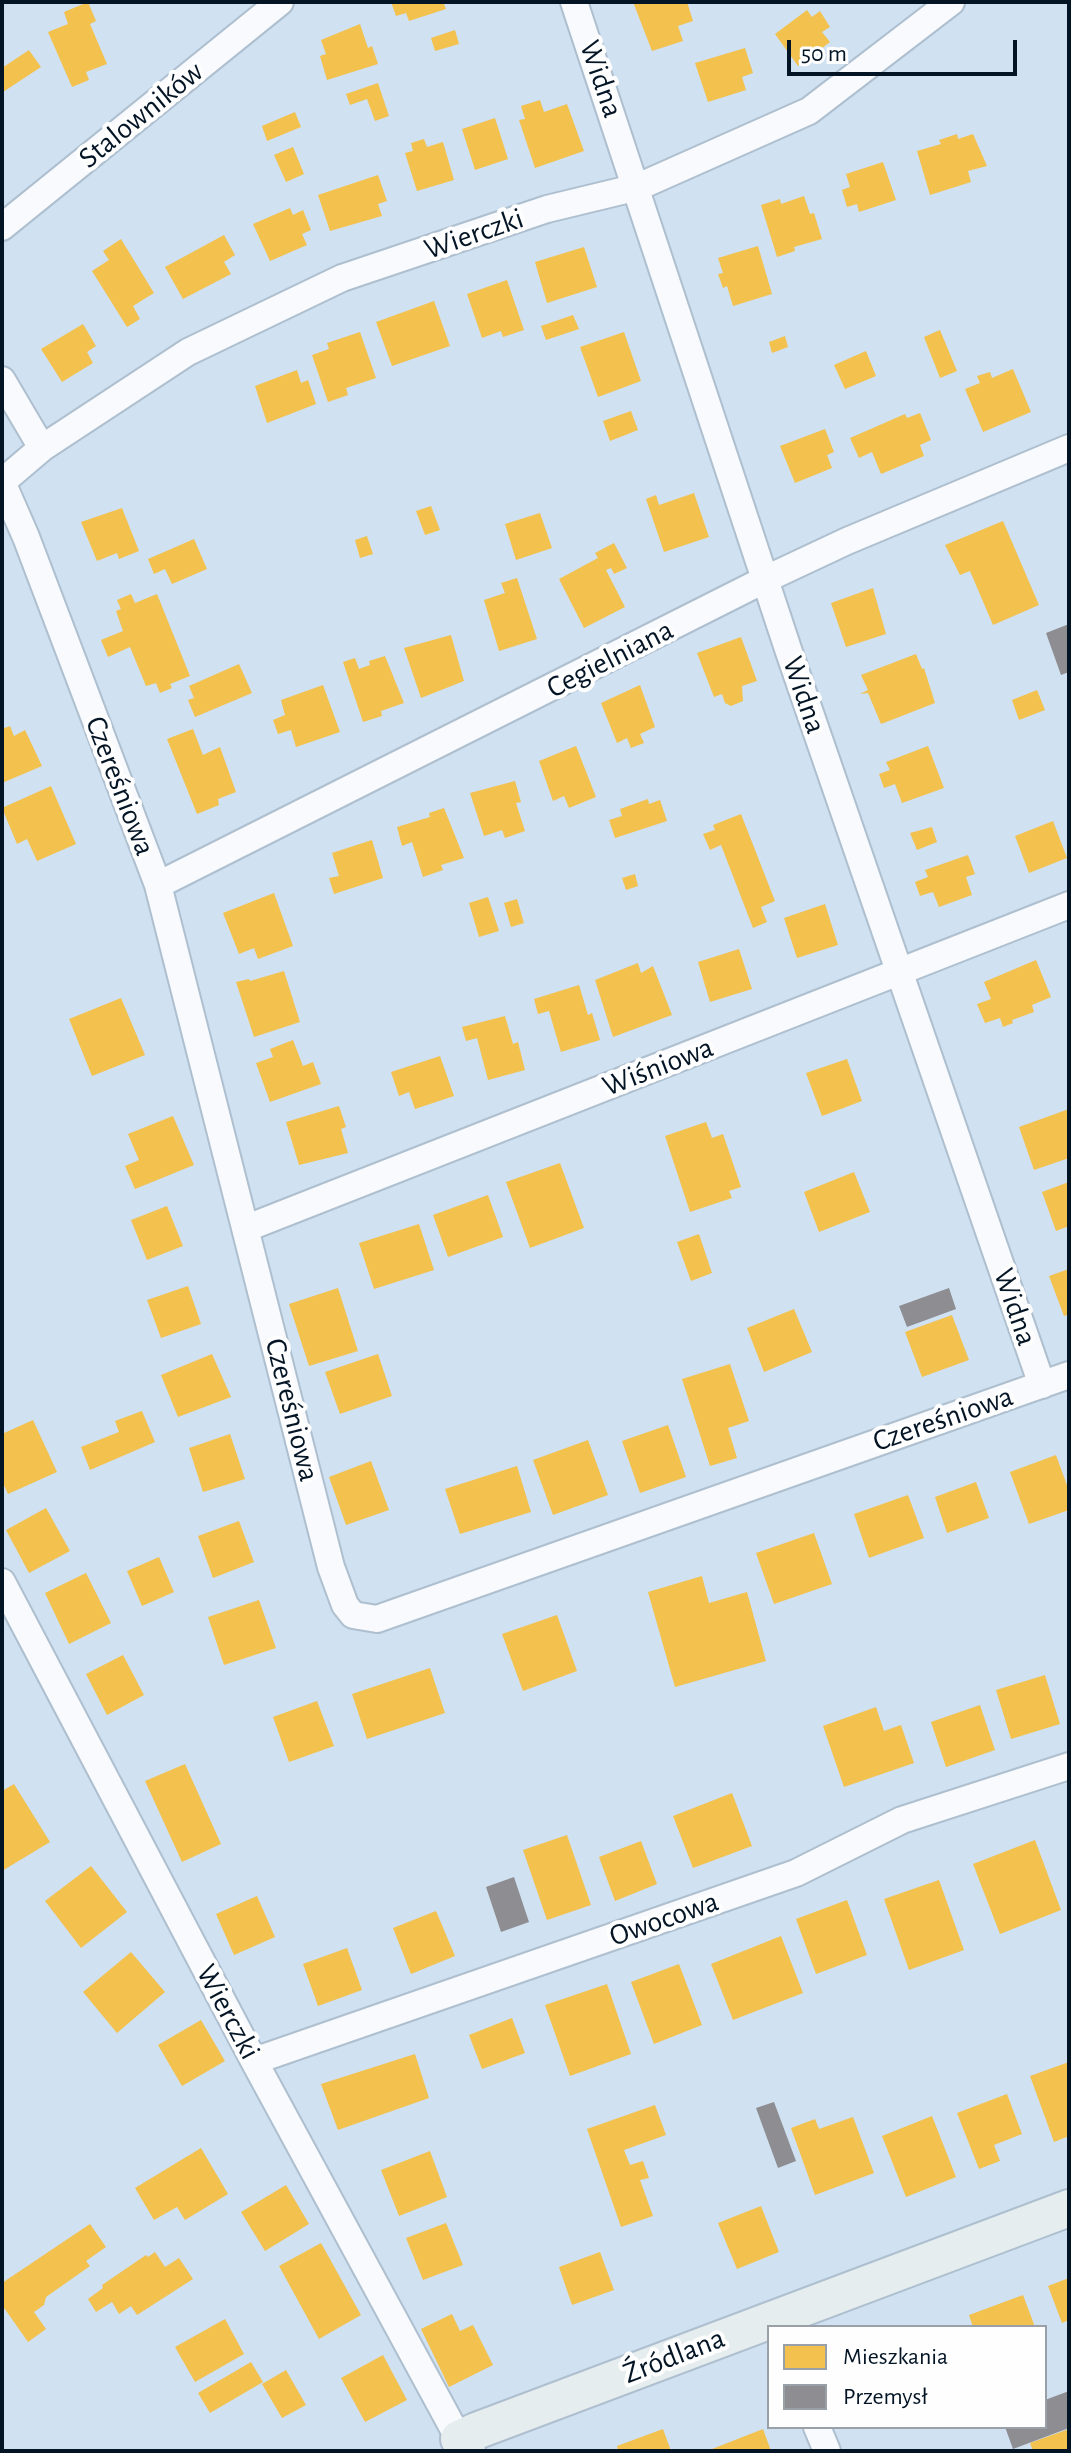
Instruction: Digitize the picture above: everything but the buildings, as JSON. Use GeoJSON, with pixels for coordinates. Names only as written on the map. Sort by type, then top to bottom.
{"type":"FeatureCollection","features":[{"type":"Feature","properties":{"kind":"street","name":"Stalowników"},"geometry":{"type":"LineString","coordinates":[[2,227],[280,2]]}},
{"type":"Feature","properties":{"kind":"street","name":"Widna"},"geometry":{"type":"LineString","coordinates":[[574,2],[898,972],[1042,1385]]}},
{"type":"Feature","properties":{"kind":"street","name":"Wierczki"},"geometry":{"type":"LineString","coordinates":[[2,482],[42,448],[188,352],[342,278],[547,209],[638,187],[809,111],[951,2]]}},
{"type":"Feature","properties":{"kind":"street"},"geometry":{"type":"LineString","coordinates":[[2,380],[42,448]]}},
{"type":"Feature","properties":{"kind":"street","name":"Cegielniana"},"geometry":{"type":"LineString","coordinates":[[158,885],[766,579],[847,541],[1069,448]]}},
{"type":"Feature","properties":{"kind":"street","name":"Czereśniowa"},"geometry":{"type":"LineString","coordinates":[[2,482],[26,537],[158,885],[331,1567],[345,1605],[353,1615],[377,1619],[1069,1375]]}},
{"type":"Feature","properties":{"kind":"street","name":"Wiśniowa"},"geometry":{"type":"LineString","coordinates":[[247,1228],[1069,905]]}},
{"type":"Feature","properties":{"kind":"street","name":"Wierczki"},"geometry":{"type":"LineString","coordinates":[[2,1582],[254,2061],[463,2445]]}},
{"type":"Feature","properties":{"kind":"street","name":"Owocowa"},"geometry":{"type":"LineString","coordinates":[[254,2061],[796,1873],[902,1820],[1069,1766]]}},
{"type":"Feature","properties":{"kind":"street","name":"Źródlana"},"geometry":{"type":"LineString","coordinates":[[777,2323],[1069,2208]]}},
{"type":"Feature","properties":{"kind":"street","name":"Źródlana"},"geometry":{"type":"LineString","coordinates":[[463,2445],[767,2327]]}},
{"type":"Feature","properties":{"kind":"street"},"geometry":{"type":"LineString","coordinates":[[818,2429],[827,2451]]}}]}
